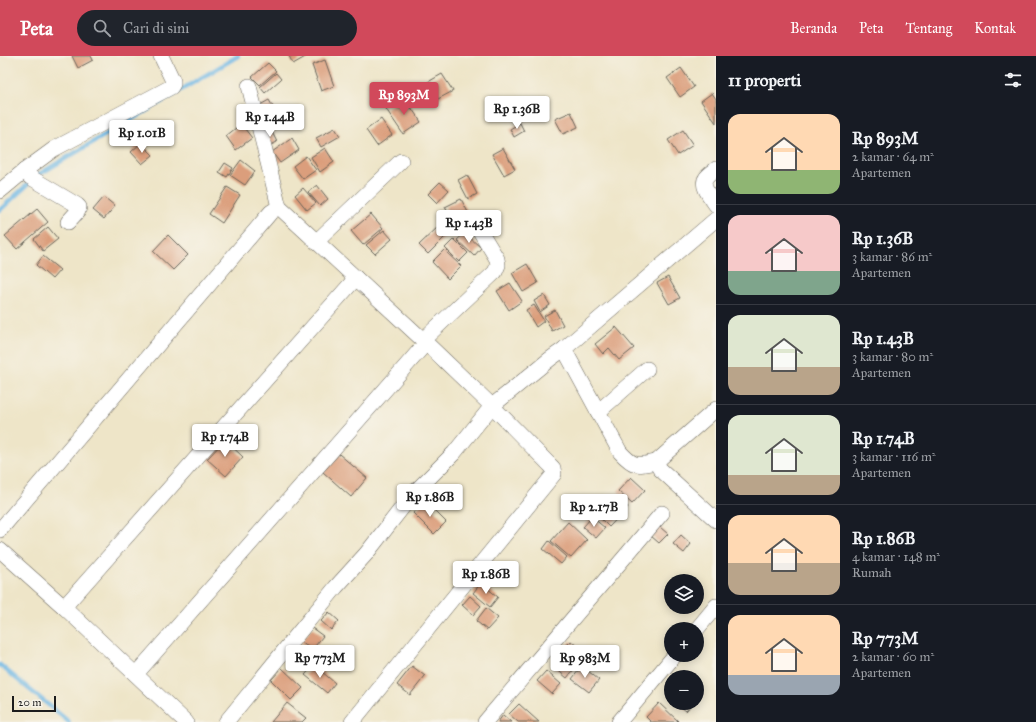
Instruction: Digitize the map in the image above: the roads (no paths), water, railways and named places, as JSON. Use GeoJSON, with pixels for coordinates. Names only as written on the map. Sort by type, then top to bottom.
{"type":"FeatureCollection","features":[{"type":"Feature","properties":{"kind":"street"},"geometry":{"type":"LineString","coordinates":[[0,191],[32,177],[54,150],[171,87],[173,81],[161,56]]}},
{"type":"Feature","properties":{"kind":"street"},"geometry":{"type":"LineString","coordinates":[[249,86],[279,207],[492,406],[553,468],[554,474],[352,722]]}},
{"type":"Feature","properties":{"kind":"street"},"geometry":{"type":"LineString","coordinates":[[316,242],[401,161]]}},
{"type":"Feature","properties":{"kind":"street"},"geometry":{"type":"LineString","coordinates":[[716,170],[705,179],[704,182],[705,187],[716,205]]}},
{"type":"Feature","properties":{"kind":"street"},"geometry":{"type":"LineString","coordinates":[[32,177],[79,207],[68,222]]}},
{"type":"Feature","properties":{"kind":"street"},"geometry":{"type":"LineString","coordinates":[[0,530],[271,212],[279,207]]}},
{"type":"Feature","properties":{"kind":"street"},"geometry":{"type":"LineString","coordinates":[[226,722],[336,587],[366,554],[412,495],[454,453],[492,406],[564,349],[716,219]]}},
{"type":"Feature","properties":{"kind":"street"},"geometry":{"type":"LineString","coordinates":[[136,674],[425,342],[495,272],[498,265],[496,259],[474,221]]}},
{"type":"Feature","properties":{"kind":"street"},"geometry":{"type":"LineString","coordinates":[[64,607],[356,278]]}},
{"type":"Feature","properties":{"kind":"street"},"geometry":{"type":"LineString","coordinates":[[564,349],[620,452],[629,462],[639,466],[656,462],[716,409]]}},
{"type":"Feature","properties":{"kind":"street"},"geometry":{"type":"LineString","coordinates":[[598,412],[647,369]]}},
{"type":"Feature","properties":{"kind":"street"},"geometry":{"type":"LineString","coordinates":[[656,462],[660,469],[716,520]]}},
{"type":"Feature","properties":{"kind":"street"},"geometry":{"type":"LineString","coordinates":[[485,722],[662,513]]}},
{"type":"Feature","properties":{"kind":"street"},"geometry":{"type":"LineString","coordinates":[[0,550],[64,607],[186,722]]}},
{"type":"Feature","properties":{"kind":"street"},"geometry":{"type":"LineString","coordinates":[[703,622],[716,606]]}},
{"type":"Feature","properties":{"kind":"street"},"geometry":{"type":"LineString","coordinates":[[619,722],[669,662]]}},
{"type":"Feature","properties":{"kind":"waterway"},"geometry":{"type":"LineString","coordinates":[[0,210],[38,175],[238,56]]}},
{"type":"Feature","properties":{"kind":"waterway"},"geometry":{"type":"LineString","coordinates":[[0,665],[69,722]]}}]}
